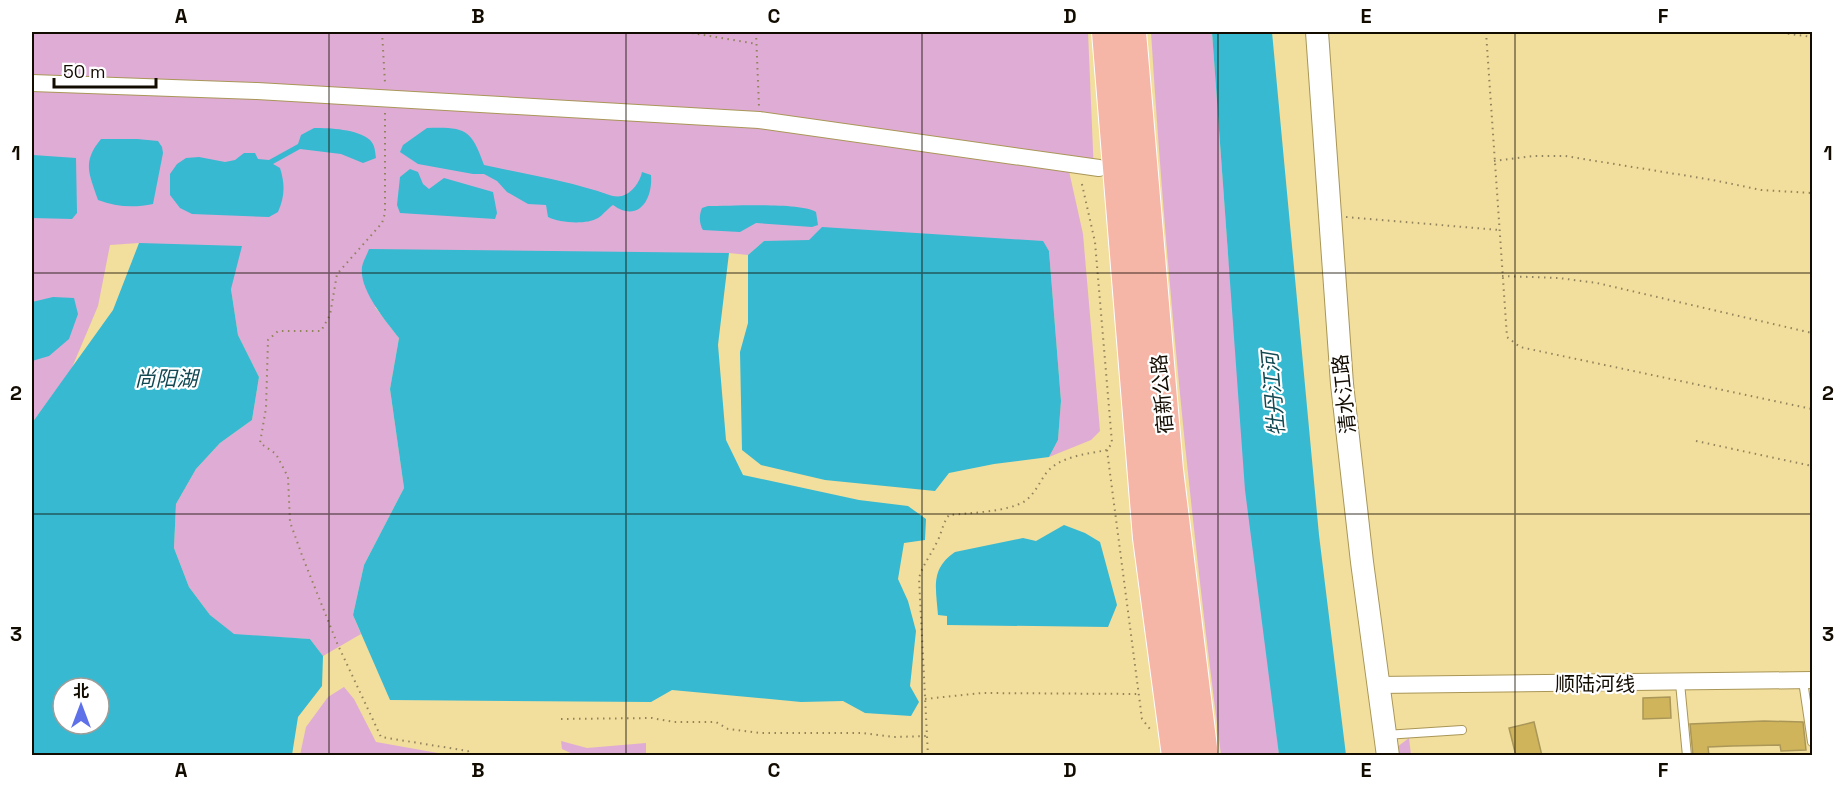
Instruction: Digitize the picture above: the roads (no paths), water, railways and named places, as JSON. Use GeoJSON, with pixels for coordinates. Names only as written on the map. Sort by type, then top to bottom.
{"type":"FeatureCollection","features":[{"type":"Feature","properties":{"kind":"highway","name":"宿新公路"},"geometry":{"type":"LineString","coordinates":[[1107,32],[1148,538],[1177,756]]}},
{"type":"Feature","properties":{"kind":"highway","name":"宿新公路"},"geometry":{"type":"LineString","coordinates":[[1131,32],[1168,470],[1203,756]]}},
{"type":"Feature","properties":{"kind":"street","name":"清水江路"},"geometry":{"type":"LineString","coordinates":[[1317,32],[1342,384],[1386,745]]}},
{"type":"Feature","properties":{"kind":"street"},"geometry":{"type":"LineString","coordinates":[[32,83],[257,91],[759,120],[1099,168]]}},
{"type":"Feature","properties":{"kind":"street","name":"顺陆河线"},"geometry":{"type":"LineString","coordinates":[[1378,685],[1808,680]]}},
{"type":"Feature","properties":{"kind":"lane"},"geometry":{"type":"LineString","coordinates":[[1808,680],[1812,742]]}},
{"type":"Feature","properties":{"kind":"lane"},"geometry":{"type":"LineString","coordinates":[[1680,683],[1687,756]]}},
{"type":"Feature","properties":{"kind":"lane"},"geometry":{"type":"LineString","coordinates":[[1386,745],[1462,730]]}},
{"type":"Feature","properties":{"kind":"water","name":"牡丹江河"},"geometry":{"type":"Polygon","coordinates":[[[1212,32],[1272,32],[1319,535],[1346,755],[1279,755],[1245,490],[1212,32]]]}},
{"type":"Feature","properties":{"kind":"water"},"geometry":{"type":"Polygon","coordinates":[[[314,128],[343,130],[365,136],[373,144],[376,158],[363,163],[341,154],[300,149],[273,164],[280,168],[283,190],[278,212],[269,217],[192,214],[180,208],[170,195],[170,174],[177,164],[186,158],[199,157],[225,162],[235,160],[244,153],[255,153],[258,159],[269,160],[298,144],[301,135],[314,128]]]}},
{"type":"Feature","properties":{"kind":"water"},"geometry":{"type":"Polygon","coordinates":[[[427,128],[451,128],[465,133],[471,137],[484,165],[553,179],[611,196],[626,195],[637,183],[642,172],[651,175],[649,193],[637,210],[622,210],[613,205],[600,217],[587,222],[566,222],[553,219],[548,217],[546,205],[528,204],[507,192],[497,181],[484,174],[418,164],[400,152],[403,145],[427,128]]]}},
{"type":"Feature","properties":{"kind":"water"},"geometry":{"type":"Polygon","coordinates":[[[101,139],[158,141],[163,153],[153,204],[125,206],[98,200],[90,175],[89,161],[101,139]]]}},
{"type":"Feature","properties":{"kind":"water"},"geometry":{"type":"Polygon","coordinates":[[[33,155],[76,158],[77,213],[72,219],[32,218],[33,155]]]}},
{"type":"Feature","properties":{"kind":"water"},"geometry":{"type":"Polygon","coordinates":[[[410,169],[418,172],[423,184],[429,189],[444,178],[493,192],[497,213],[495,219],[400,213],[397,205],[400,177],[410,169]]]}},
{"type":"Feature","properties":{"kind":"water"},"geometry":{"type":"Polygon","coordinates":[[[748,205],[808,209],[816,212],[818,225],[812,227],[756,223],[740,232],[703,230],[700,214],[702,208],[748,205]]]}},
{"type":"Feature","properties":{"kind":"water"},"geometry":{"type":"Polygon","coordinates":[[[822,227],[1043,241],[1049,251],[1061,401],[1058,440],[1049,457],[949,473],[935,491],[825,480],[761,465],[742,450],[740,352],[748,323],[748,255],[764,241],[809,240],[822,227]]]}},
{"type":"Feature","properties":{"kind":"water","name":"尚阳湖"},"geometry":{"type":"Polygon","coordinates":[[[139,243],[242,246],[231,289],[238,335],[259,377],[252,420],[220,443],[196,469],[176,504],[174,548],[189,587],[210,615],[234,634],[310,639],[323,656],[322,686],[298,717],[292,755],[32,755],[32,423],[113,310],[139,243]]]}},
{"type":"Feature","properties":{"kind":"water"},"geometry":{"type":"Polygon","coordinates":[[[369,249],[729,253],[718,345],[726,440],[743,475],[859,500],[908,506],[926,519],[925,540],[904,543],[898,579],[908,601],[916,631],[910,686],[919,702],[911,716],[865,713],[843,701],[801,702],[672,690],[651,702],[390,700],[353,615],[364,565],[404,488],[390,389],[399,338],[374,305],[365,285],[362,267],[369,249]]]}},
{"type":"Feature","properties":{"kind":"water"},"geometry":{"type":"Polygon","coordinates":[[[53,297],[74,298],[78,314],[69,339],[49,356],[32,361],[32,302],[53,297]]]}},
{"type":"Feature","properties":{"kind":"water"},"geometry":{"type":"Polygon","coordinates":[[[1064,525],[1100,542],[1117,605],[1108,627],[947,625],[947,616],[938,615],[936,580],[938,572],[947,558],[955,552],[1023,538],[1036,541],[1064,525]]]}}]}
